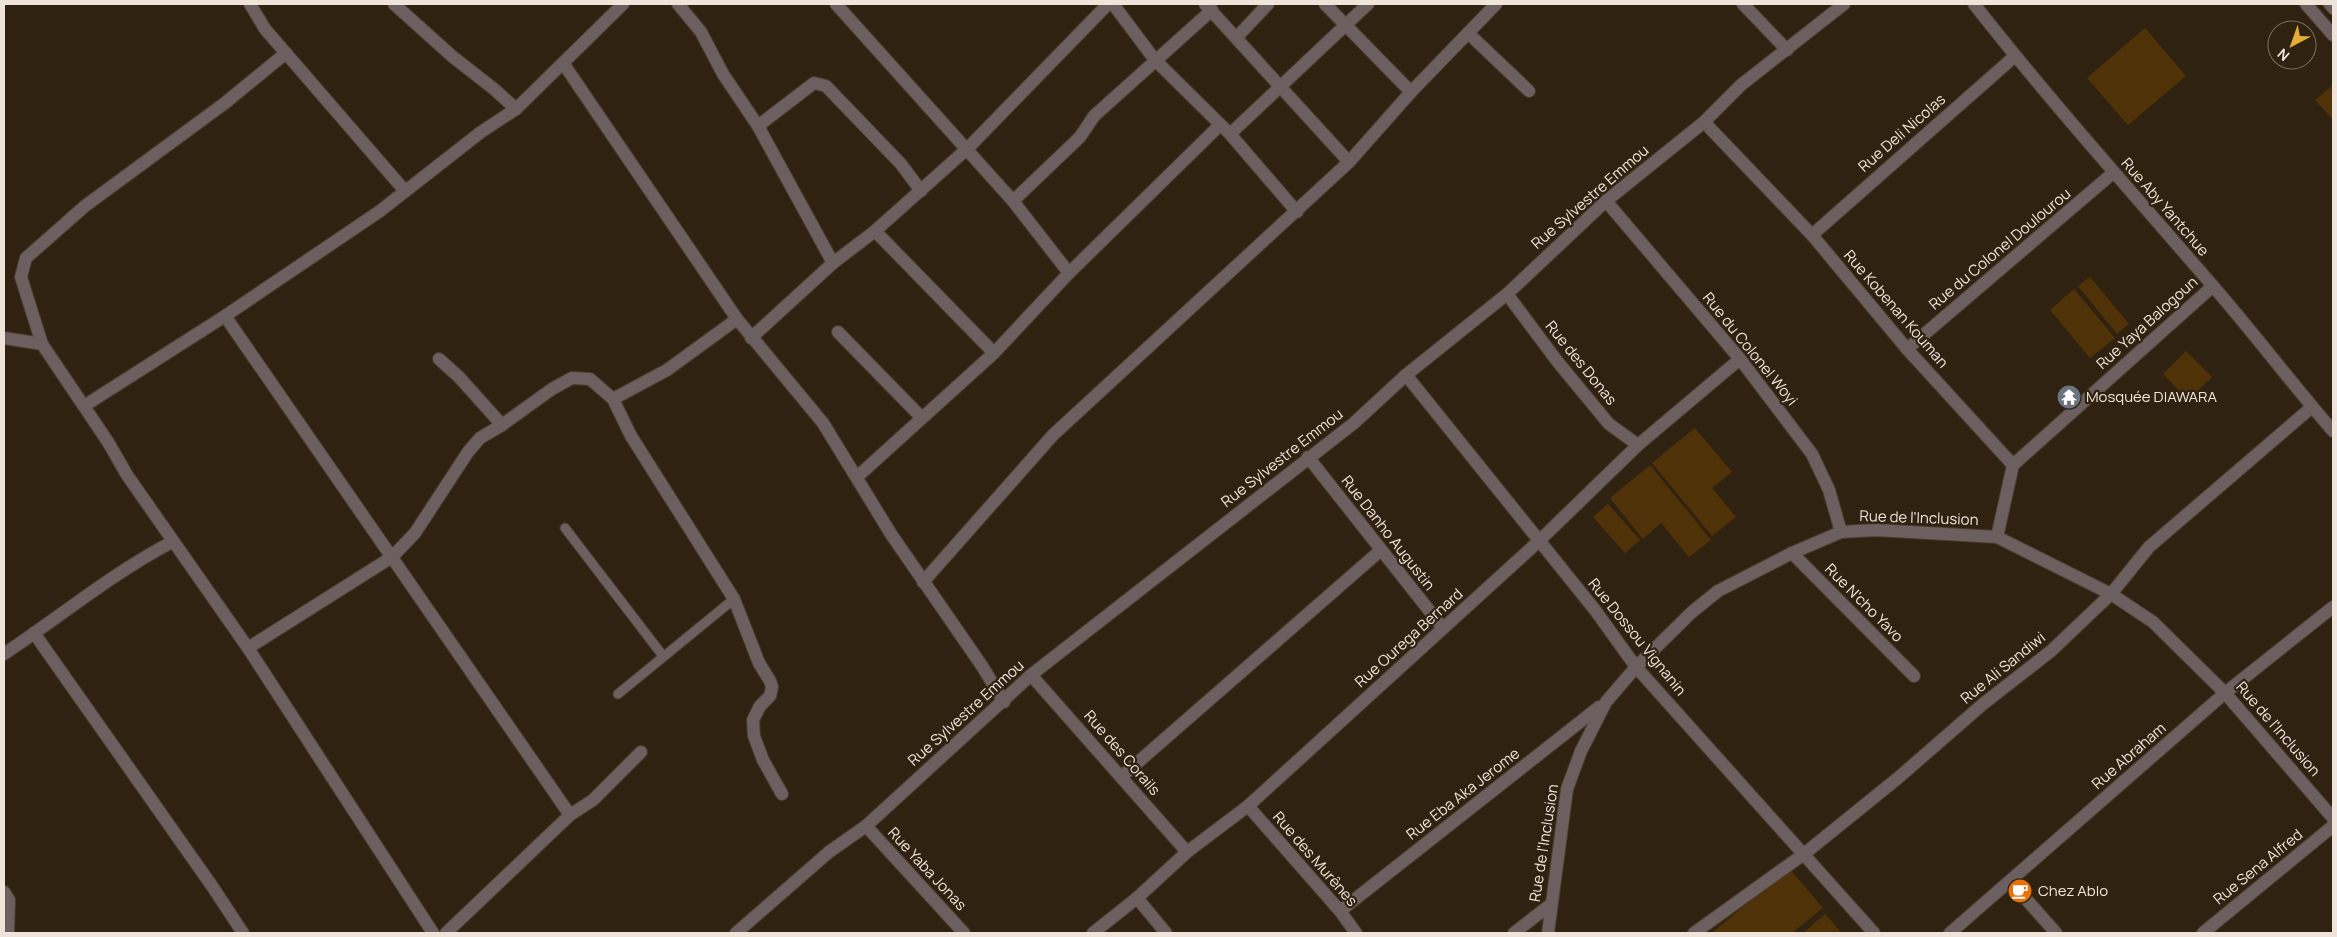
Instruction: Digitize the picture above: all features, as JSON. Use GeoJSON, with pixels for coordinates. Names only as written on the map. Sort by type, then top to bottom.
{"type":"FeatureCollection","features":[{"type":"Feature","properties":{"kind":"street"},"geometry":{"type":"LineString","coordinates":[[250,4],[265,29],[405,191]]}},
{"type":"Feature","properties":{"kind":"street"},"geometry":{"type":"LineString","coordinates":[[394,4],[453,57],[516,109]]}},
{"type":"Feature","properties":{"kind":"street"},"geometry":{"type":"LineString","coordinates":[[678,4],[701,32],[723,74],[758,126],[833,263]]}},
{"type":"Feature","properties":{"kind":"street"},"geometry":{"type":"LineString","coordinates":[[836,4],[968,148],[1013,201],[1068,273]]}},
{"type":"Feature","properties":{"kind":"street"},"geometry":{"type":"LineString","coordinates":[[751,338],[833,263],[921,192],[968,148],[1108,4]]}},
{"type":"Feature","properties":{"kind":"street"},"geometry":{"type":"LineString","coordinates":[[1113,4],[1156,60],[1230,134],[1297,212]]}},
{"type":"Feature","properties":{"kind":"street"},"geometry":{"type":"LineString","coordinates":[[1237,37],[1268,4]]}},
{"type":"Feature","properties":{"kind":"street"},"geometry":{"type":"LineString","coordinates":[[1325,4],[1412,92]]}},
{"type":"Feature","properties":{"kind":"street"},"geometry":{"type":"LineString","coordinates":[[1230,134],[1278,86],[1368,4]]}},
{"type":"Feature","properties":{"kind":"street"},"geometry":{"type":"LineString","coordinates":[[923,582],[1053,435],[1349,162],[1412,92],[1496,4]]}},
{"type":"Feature","properties":{"kind":"street"},"geometry":{"type":"LineString","coordinates":[[1743,4],[1787,50]]}},
{"type":"Feature","properties":{"kind":"street","name":"Rue Sylvestre Emmou"},"geometry":{"type":"LineString","coordinates":[[736,933],[829,852],[866,826],[1032,675],[1308,457],[1354,423],[1406,375],[1507,294],[1606,201],[1704,122],[1741,85],[1844,4]]}},
{"type":"Feature","properties":{"kind":"street","name":"Rue Aby Yantchue"},"geometry":{"type":"LineString","coordinates":[[1974,4],[2014,56],[2113,173],[2213,286],[2333,431]]}},
{"type":"Feature","properties":{"kind":"street"},"geometry":{"type":"LineString","coordinates":[[2306,4],[2333,35]]}},
{"type":"Feature","properties":{"kind":"street"},"geometry":{"type":"LineString","coordinates":[[84,406],[225,316],[380,210],[481,132],[516,109],[620,5]]}},
{"type":"Feature","properties":{"kind":"street"},"geometry":{"type":"LineString","coordinates":[[1013,201],[1080,137],[1094,116],[1156,60],[1208,7],[1349,162]]}},
{"type":"Feature","properties":{"kind":"street"},"geometry":{"type":"LineString","coordinates":[[1468,33],[1529,91]]}},
{"type":"Feature","properties":{"kind":"street"},"geometry":{"type":"LineString","coordinates":[[286,53],[225,103],[85,206],[26,258],[21,277],[42,344],[172,542],[248,648],[433,933]]}},
{"type":"Feature","properties":{"kind":"street","name":"Rue Deli Nicolas"},"geometry":{"type":"LineString","coordinates":[[1812,235],[2014,56]]}},
{"type":"Feature","properties":{"kind":"street"},"geometry":{"type":"LineString","coordinates":[[562,63],[737,319],[823,423],[923,582],[982,666],[1004,702]]}},
{"type":"Feature","properties":{"kind":"street"},"geometry":{"type":"LineString","coordinates":[[758,126],[814,83],[826,86],[901,164],[921,192]]}},
{"type":"Feature","properties":{"kind":"street","name":"Rue Kobenan Kouman"},"geometry":{"type":"LineString","coordinates":[[1704,122],[1812,235],[1907,349],[2013,465]]}},
{"type":"Feature","properties":{"kind":"street"},"geometry":{"type":"LineString","coordinates":[[857,477],[994,353],[1068,273],[1220,125]]}},
{"type":"Feature","properties":{"kind":"street","name":"Rue du Colonel Doulourou"},"geometry":{"type":"LineString","coordinates":[[1907,349],[2113,173]]}},
{"type":"Feature","properties":{"kind":"street","name":"Rue du Colonel Woyi"},"geometry":{"type":"LineString","coordinates":[[1606,201],[1740,359],[1812,454],[1829,490],[1841,532]]}},
{"type":"Feature","properties":{"kind":"street"},"geometry":{"type":"LineString","coordinates":[[875,231],[994,353]]}},
{"type":"Feature","properties":{"kind":"street","name":"Rue Yaya Balogoun"},"geometry":{"type":"LineString","coordinates":[[2013,465],[2213,286]]}},
{"type":"Feature","properties":{"kind":"street","name":"Rue des Donas"},"geometry":{"type":"LineString","coordinates":[[1507,294],[1557,361],[1610,424],[1638,445]]}},
{"type":"Feature","properties":{"kind":"street"},"geometry":{"type":"LineString","coordinates":[[225,316],[570,815]]}},
{"type":"Feature","properties":{"kind":"street"},"geometry":{"type":"LineString","coordinates":[[613,399],[667,370],[737,319]]}},
{"type":"Feature","properties":{"kind":"street"},"geometry":{"type":"LineString","coordinates":[[838,332],[922,418]]}},
{"type":"Feature","properties":{"kind":"street"},"geometry":{"type":"LineString","coordinates":[[4,338],[42,344]]}},
{"type":"Feature","properties":{"kind":"street"},"geometry":{"type":"LineString","coordinates":[[439,359],[459,377],[502,425]]}},
{"type":"Feature","properties":{"kind":"street","name":"Rue Ourega Bernard"},"geometry":{"type":"LineString","coordinates":[[1094,933],[1137,898],[1187,852],[1248,806],[1539,542],[1638,445],[1740,359]]}},
{"type":"Feature","properties":{"kind":"street","name":"Rue Dossou Vignanin"},"geometry":{"type":"LineString","coordinates":[[1406,375],[1595,610],[1636,667],[1874,933]]}},
{"type":"Feature","properties":{"kind":"street"},"geometry":{"type":"LineString","coordinates":[[248,648],[392,556],[415,533],[468,452],[480,438],[502,425],[552,389],[572,378],[590,379],[613,399],[631,436],[734,599],[759,663],[772,687],[770,696],[760,706],[753,720],[754,736],[763,760],[782,794]]}},
{"type":"Feature","properties":{"kind":"street","name":"Rue Ali Sandiwi"},"geometry":{"type":"LineString","coordinates":[[1694,933],[1804,854],[1898,778],[1982,704],[2051,652],[2111,594],[2149,547],[2312,407]]}},
{"type":"Feature","properties":{"kind":"street","name":"Rue Danho Augustin"},"geometry":{"type":"LineString","coordinates":[[1308,457],[1443,628]]}},
{"type":"Feature","properties":{"kind":"street"},"geometry":{"type":"LineString","coordinates":[[1997,537],[2013,465]]}},
{"type":"Feature","properties":{"kind":"street","name":"Rue de l'Inclusion"},"geometry":{"type":"LineString","coordinates":[[1548,933],[1550,905],[1567,789],[1588,735],[1606,702],[1636,667],[1692,612],[1718,591],[1792,553],[1841,532],[1876,530],[1997,537],[2111,594],[2153,622],[2225,693],[2333,818]]}},
{"type":"Feature","properties":{"kind":"street"},"geometry":{"type":"LineString","coordinates":[[4,654],[103,582],[134,562],[172,542]]}},
{"type":"Feature","properties":{"kind":"street"},"geometry":{"type":"LineString","coordinates":[[1121,777],[1381,550]]}},
{"type":"Feature","properties":{"kind":"street","name":"Rue N'cho Yavo"},"geometry":{"type":"LineString","coordinates":[[1792,553],[1914,676]]}},
{"type":"Feature","properties":{"kind":"street","name":"Rue Abraham"},"geometry":{"type":"LineString","coordinates":[[1950,933],[2011,882],[2225,693],[2333,607]]}},
{"type":"Feature","properties":{"kind":"street"},"geometry":{"type":"LineString","coordinates":[[34,633],[168,823],[242,933]]}},
{"type":"Feature","properties":{"kind":"street","name":"Rue des Corails"},"geometry":{"type":"LineString","coordinates":[[1032,675],[1187,852]]}},
{"type":"Feature","properties":{"kind":"street","name":"Rue Eba Aka Jerome"},"geometry":{"type":"LineString","coordinates":[[1340,911],[1606,702]]}},
{"type":"Feature","properties":{"kind":"street"},"geometry":{"type":"LineString","coordinates":[[446,933],[570,815],[593,800],[641,752]]}},
{"type":"Feature","properties":{"kind":"street","name":"Rue des Murênes"},"geometry":{"type":"LineString","coordinates":[[1248,806],[1340,911],[1356,933]]}},
{"type":"Feature","properties":{"kind":"street","name":"Rue Yaba Jonas"},"geometry":{"type":"LineString","coordinates":[[866,826],[964,933]]}},
{"type":"Feature","properties":{"kind":"street","name":"Rue Sena Alfred"},"geometry":{"type":"LineString","coordinates":[[2203,933],[2333,826]]}},
{"type":"Feature","properties":{"kind":"street"},"geometry":{"type":"LineString","coordinates":[[2011,882],[2056,933]]}},
{"type":"Feature","properties":{"kind":"street"},"geometry":{"type":"LineString","coordinates":[[4,892],[9,900],[8,933]]}},
{"type":"Feature","properties":{"kind":"street"},"geometry":{"type":"LineString","coordinates":[[1137,898],[1166,933]]}},
{"type":"Feature","properties":{"kind":"street"},"geometry":{"type":"LineString","coordinates":[[1514,933],[1550,905]]}},
{"type":"Feature","properties":{"kind":"lane"},"geometry":{"type":"LineString","coordinates":[[2328,4],[2333,10]]}},
{"type":"Feature","properties":{"kind":"lane"},"geometry":{"type":"LineString","coordinates":[[565,528],[664,656]]}},
{"type":"Feature","properties":{"kind":"lane"},"geometry":{"type":"LineString","coordinates":[[618,694],[734,599]]}},
{"type":"Feature","properties":{"kind":"building"},"geometry":{"type":"Polygon","coordinates":[[[2145,28],[2186,76],[2128,125],[2087,78],[2145,28]]]}},
{"type":"Feature","properties":{"kind":"building"},"geometry":{"type":"Polygon","coordinates":[[[2333,85],[2333,120],[2315,100],[2333,85]]]}},
{"type":"Feature","properties":{"kind":"building"},"geometry":{"type":"Polygon","coordinates":[[[2090,277],[2129,324],[2117,334],[2078,286],[2090,277]]]}},
{"type":"Feature","properties":{"kind":"building"},"geometry":{"type":"Polygon","coordinates":[[[2074,289],[2115,338],[2090,358],[2050,310],[2074,289]]]}},
{"type":"Feature","properties":{"kind":"building"},"geometry":{"type":"Polygon","coordinates":[[[2186,351],[2212,377],[2188,400],[2163,374],[2186,351]]]}},
{"type":"Feature","properties":{"kind":"building"},"geometry":{"type":"Polygon","coordinates":[[[1695,428],[1732,472],[1712,488],[1736,517],[1712,536],[1652,463],[1695,428]]]}},
{"type":"Feature","properties":{"kind":"building"},"geometry":{"type":"Polygon","coordinates":[[[1650,465],[1711,540],[1689,557],[1661,523],[1643,539],[1610,498],[1650,465]]]}},
{"type":"Feature","properties":{"kind":"building"},"geometry":{"type":"Polygon","coordinates":[[[1608,504],[1640,540],[1625,553],[1593,517],[1608,504]]]}},
{"type":"Feature","properties":{"kind":"building"},"geometry":{"type":"Polygon","coordinates":[[[1789,868],[1823,908],[1792,933],[1712,933],[1789,868]]]}},
{"type":"Feature","properties":{"kind":"building"},"geometry":{"type":"Polygon","coordinates":[[[1825,914],[1842,933],[1803,933],[1825,914]]]}},
{"type":"Feature","properties":{"kind":"place","name":"Mosquée DIAWARA"},"geometry":{"type":"Point","coordinates":[2069,397]}},
{"type":"Feature","properties":{"kind":"place","name":"Chez Ablo"},"geometry":{"type":"Point","coordinates":[2020,891]}}]}
